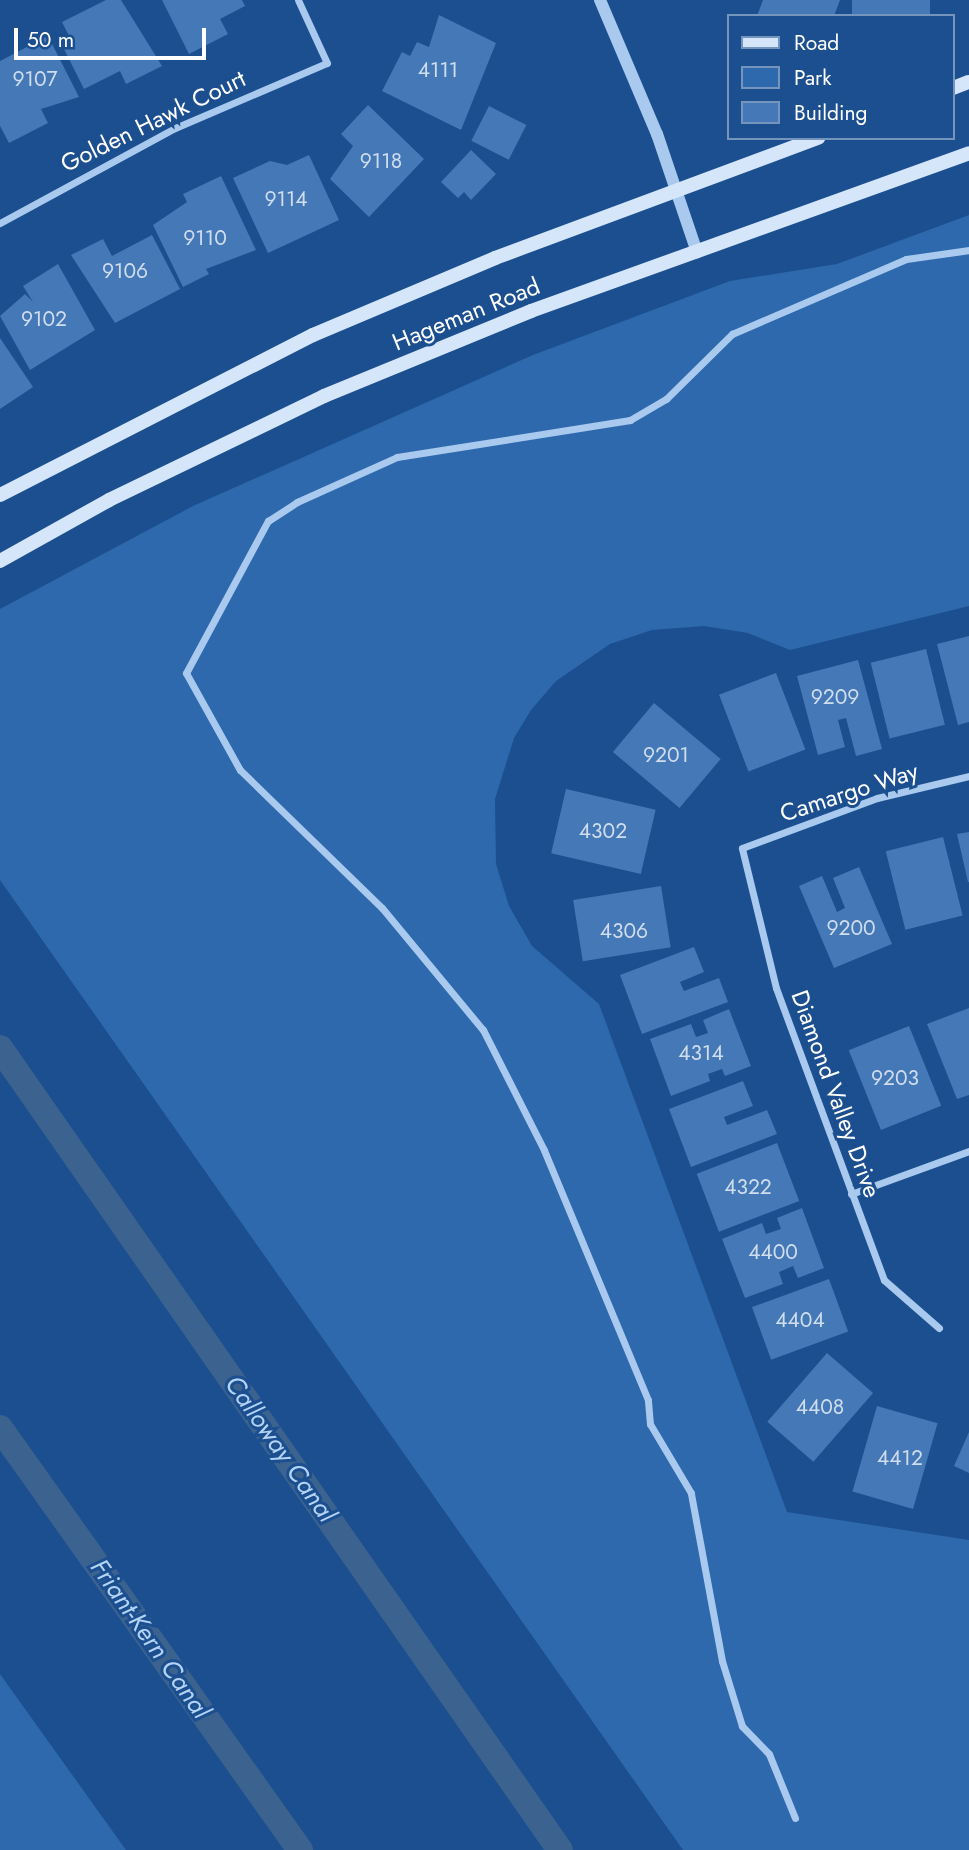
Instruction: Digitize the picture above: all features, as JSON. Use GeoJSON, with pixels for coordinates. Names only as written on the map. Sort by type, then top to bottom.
{"type":"FeatureCollection","features":[{"type":"Feature","properties":{"kind":"main road","name":"Hageman Road"},"geometry":{"type":"LineString","coordinates":[[0,495],[313,335],[813,140]]}},
{"type":"Feature","properties":{"kind":"main road","name":"Hageman Road"},"geometry":{"type":"LineString","coordinates":[[0,561],[133,487],[324,396],[697,252],[969,153]]}},
{"type":"Feature","properties":{"kind":"street","name":"Golden Hawk Court"},"geometry":{"type":"LineString","coordinates":[[0,223],[175,128],[327,62],[298,0]]}},
{"type":"Feature","properties":{"kind":"street"},"geometry":{"type":"LineString","coordinates":[[600,0],[677,191],[697,252]]}},
{"type":"Feature","properties":{"kind":"street"},"geometry":{"type":"LineString","coordinates":[[795,1818],[769,1754],[741,1726],[691,1493],[650,1424],[648,1401],[544,1150],[483,1030],[382,908],[240,771],[186,673],[268,521],[297,502],[397,457],[629,420],[666,399],[733,334],[906,258],[969,250]]}},
{"type":"Feature","properties":{"kind":"street","name":"Camargo Way"},"geometry":{"type":"LineString","coordinates":[[742,848],[877,799],[969,776]]}},
{"type":"Feature","properties":{"kind":"street","name":"Diamond Valley Drive"},"geometry":{"type":"LineString","coordinates":[[742,848],[776,988],[884,1280],[939,1328]]}},
{"type":"Feature","properties":{"kind":"street"},"geometry":{"type":"LineString","coordinates":[[851,1195],[969,1151]]}},
{"type":"Feature","properties":{"kind":"green space"},"geometry":{"type":"Polygon","coordinates":[[[969,215],[969,606],[790,650],[748,633],[704,626],[652,630],[610,644],[556,681],[531,710],[514,738],[495,799],[496,864],[509,906],[532,946],[599,1004],[787,1512],[969,1540],[969,1850],[683,1850],[0,880],[0,609],[193,506],[533,355],[730,281],[837,264],[969,215]]]}},
{"type":"Feature","properties":{"kind":"green space"},"geometry":{"type":"Polygon","coordinates":[[[0,1674],[126,1850],[0,1850],[0,1674]]]}},
{"type":"Feature","properties":{"kind":"building"},"geometry":{"type":"Polygon","coordinates":[[[106,0],[121,0],[162,66],[126,84],[120,71],[84,89],[63,47],[72,42],[62,22],[106,0]]]}},
{"type":"Feature","properties":{"kind":"building"},"geometry":{"type":"Polygon","coordinates":[[[162,0],[242,0],[245,6],[220,19],[228,34],[189,54],[162,0]]]}},
{"type":"Feature","properties":{"kind":"building"},"geometry":{"type":"Polygon","coordinates":[[[763,0],[840,0],[835,14],[758,14],[763,0]]]}},
{"type":"Feature","properties":{"kind":"building"},"geometry":{"type":"Polygon","coordinates":[[[852,0],[930,0],[930,14],[852,14],[852,0]]]}},
{"type":"Feature","properties":{"kind":"building"},"geometry":{"type":"Polygon","coordinates":[[[439,15],[496,43],[461,130],[382,91],[402,52],[410,56],[417,42],[429,47],[439,15]]]}},
{"type":"Feature","properties":{"kind":"building"},"geometry":{"type":"Polygon","coordinates":[[[48,36],[79,97],[41,109],[48,123],[9,143],[0,126],[0,61],[48,36]]]}},
{"type":"Feature","properties":{"kind":"building"},"geometry":{"type":"Polygon","coordinates":[[[368,105],[424,159],[369,217],[330,179],[353,146],[341,134],[368,105]]]}},
{"type":"Feature","properties":{"kind":"building"},"geometry":{"type":"Polygon","coordinates":[[[489,106],[526,125],[509,160],[471,141],[489,106]]]}},
{"type":"Feature","properties":{"kind":"building"},"geometry":{"type":"Polygon","coordinates":[[[471,150],[496,174],[471,200],[464,192],[458,198],[441,182],[471,150]]]}},
{"type":"Feature","properties":{"kind":"building"},"geometry":{"type":"Polygon","coordinates":[[[309,155],[339,220],[268,253],[233,178],[270,161],[287,165],[309,155]]]}},
{"type":"Feature","properties":{"kind":"building"},"geometry":{"type":"Polygon","coordinates":[[[221,176],[256,250],[206,269],[209,274],[183,287],[153,225],[187,202],[183,194],[221,176]]]}},
{"type":"Feature","properties":{"kind":"building"},"geometry":{"type":"Polygon","coordinates":[[[152,235],[180,289],[115,323],[71,255],[103,239],[112,256],[152,235]]]}},
{"type":"Feature","properties":{"kind":"building"},"geometry":{"type":"Polygon","coordinates":[[[58,264],[95,330],[30,370],[0,316],[25,294],[33,302],[23,286],[58,264]]]}},
{"type":"Feature","properties":{"kind":"building"},"geometry":{"type":"Polygon","coordinates":[[[0,338],[33,387],[0,409],[0,338]]]}},
{"type":"Feature","properties":{"kind":"building"},"geometry":{"type":"Polygon","coordinates":[[[969,636],[969,722],[958,725],[937,644],[969,636]]]}},
{"type":"Feature","properties":{"kind":"building"},"geometry":{"type":"Polygon","coordinates":[[[926,649],[945,725],[890,738],[871,663],[926,649]]]}},
{"type":"Feature","properties":{"kind":"building"},"geometry":{"type":"Polygon","coordinates":[[[858,660],[882,749],[856,756],[846,718],[838,720],[845,747],[818,755],[797,676],[858,660]]]}},
{"type":"Feature","properties":{"kind":"building"},"geometry":{"type":"Polygon","coordinates":[[[776,673],[805,750],[748,771],[719,695],[776,673]]]}},
{"type":"Feature","properties":{"kind":"building"},"geometry":{"type":"Polygon","coordinates":[[[654,703],[721,759],[680,808],[613,752],[654,703]]]}},
{"type":"Feature","properties":{"kind":"building"},"geometry":{"type":"Polygon","coordinates":[[[566,789],[656,810],[641,874],[551,853],[566,789]]]}},
{"type":"Feature","properties":{"kind":"building"},"geometry":{"type":"Polygon","coordinates":[[[969,832],[969,882],[968,882],[957,834],[969,832]]]}},
{"type":"Feature","properties":{"kind":"building"},"geometry":{"type":"Polygon","coordinates":[[[943,837],[963,916],[905,930],[886,851],[943,837]]]}},
{"type":"Feature","properties":{"kind":"building"},"geometry":{"type":"Polygon","coordinates":[[[859,867],[892,944],[834,968],[799,886],[822,876],[837,912],[845,908],[833,878],[859,867]]]}},
{"type":"Feature","properties":{"kind":"building"},"geometry":{"type":"Polygon","coordinates":[[[661,886],[671,947],[583,961],[573,900],[661,886]]]}},
{"type":"Feature","properties":{"kind":"building"},"geometry":{"type":"Polygon","coordinates":[[[694,947],[704,972],[680,982],[684,991],[719,978],[728,1002],[642,1034],[620,975],[694,947]]]}},
{"type":"Feature","properties":{"kind":"building"},"geometry":{"type":"Polygon","coordinates":[[[969,1008],[969,1095],[957,1099],[927,1024],[969,1008]]]}},
{"type":"Feature","properties":{"kind":"building"},"geometry":{"type":"Polygon","coordinates":[[[729,1009],[751,1066],[725,1076],[722,1069],[708,1074],[710,1081],[671,1096],[650,1039],[691,1024],[696,1037],[708,1033],[703,1020],[729,1009]]]}},
{"type":"Feature","properties":{"kind":"building"},"geometry":{"type":"Polygon","coordinates":[[[909,1026],[941,1106],[881,1130],[849,1050],[909,1026]]]}},
{"type":"Feature","properties":{"kind":"building"},"geometry":{"type":"Polygon","coordinates":[[[743,1081],[753,1106],[724,1117],[727,1125],[767,1110],[777,1134],[691,1167],[669,1109],[743,1081]]]}},
{"type":"Feature","properties":{"kind":"building"},"geometry":{"type":"Polygon","coordinates":[[[777,1143],[799,1201],[719,1232],[697,1174],[777,1143]]]}},
{"type":"Feature","properties":{"kind":"building"},"geometry":{"type":"Polygon","coordinates":[[[802,1208],[824,1268],[798,1278],[793,1266],[779,1272],[783,1284],[745,1298],[722,1239],[762,1223],[766,1234],[781,1229],[777,1218],[802,1208]]]}},
{"type":"Feature","properties":{"kind":"building"},"geometry":{"type":"Polygon","coordinates":[[[829,1279],[848,1332],[771,1360],[752,1307],[829,1279]]]}},
{"type":"Feature","properties":{"kind":"building"},"geometry":{"type":"Polygon","coordinates":[[[827,1353],[873,1393],[813,1462],[767,1422],[827,1353]]]}},
{"type":"Feature","properties":{"kind":"building"},"geometry":{"type":"Polygon","coordinates":[[[877,1406],[938,1423],[913,1509],[852,1492],[877,1406]]]}},
{"type":"Feature","properties":{"kind":"building"},"geometry":{"type":"Polygon","coordinates":[[[969,1432],[969,1473],[954,1466],[969,1432]]]}},
{"type":"Feature","properties":{"kind":"waterway","name":"Calloway Canal"},"geometry":{"type":"LineString","coordinates":[[0,1048],[560,1850]]}},
{"type":"Feature","properties":{"kind":"waterway","name":"Friant-Kern Canal"},"geometry":{"type":"LineString","coordinates":[[0,1428],[300,1850]]}}]}
